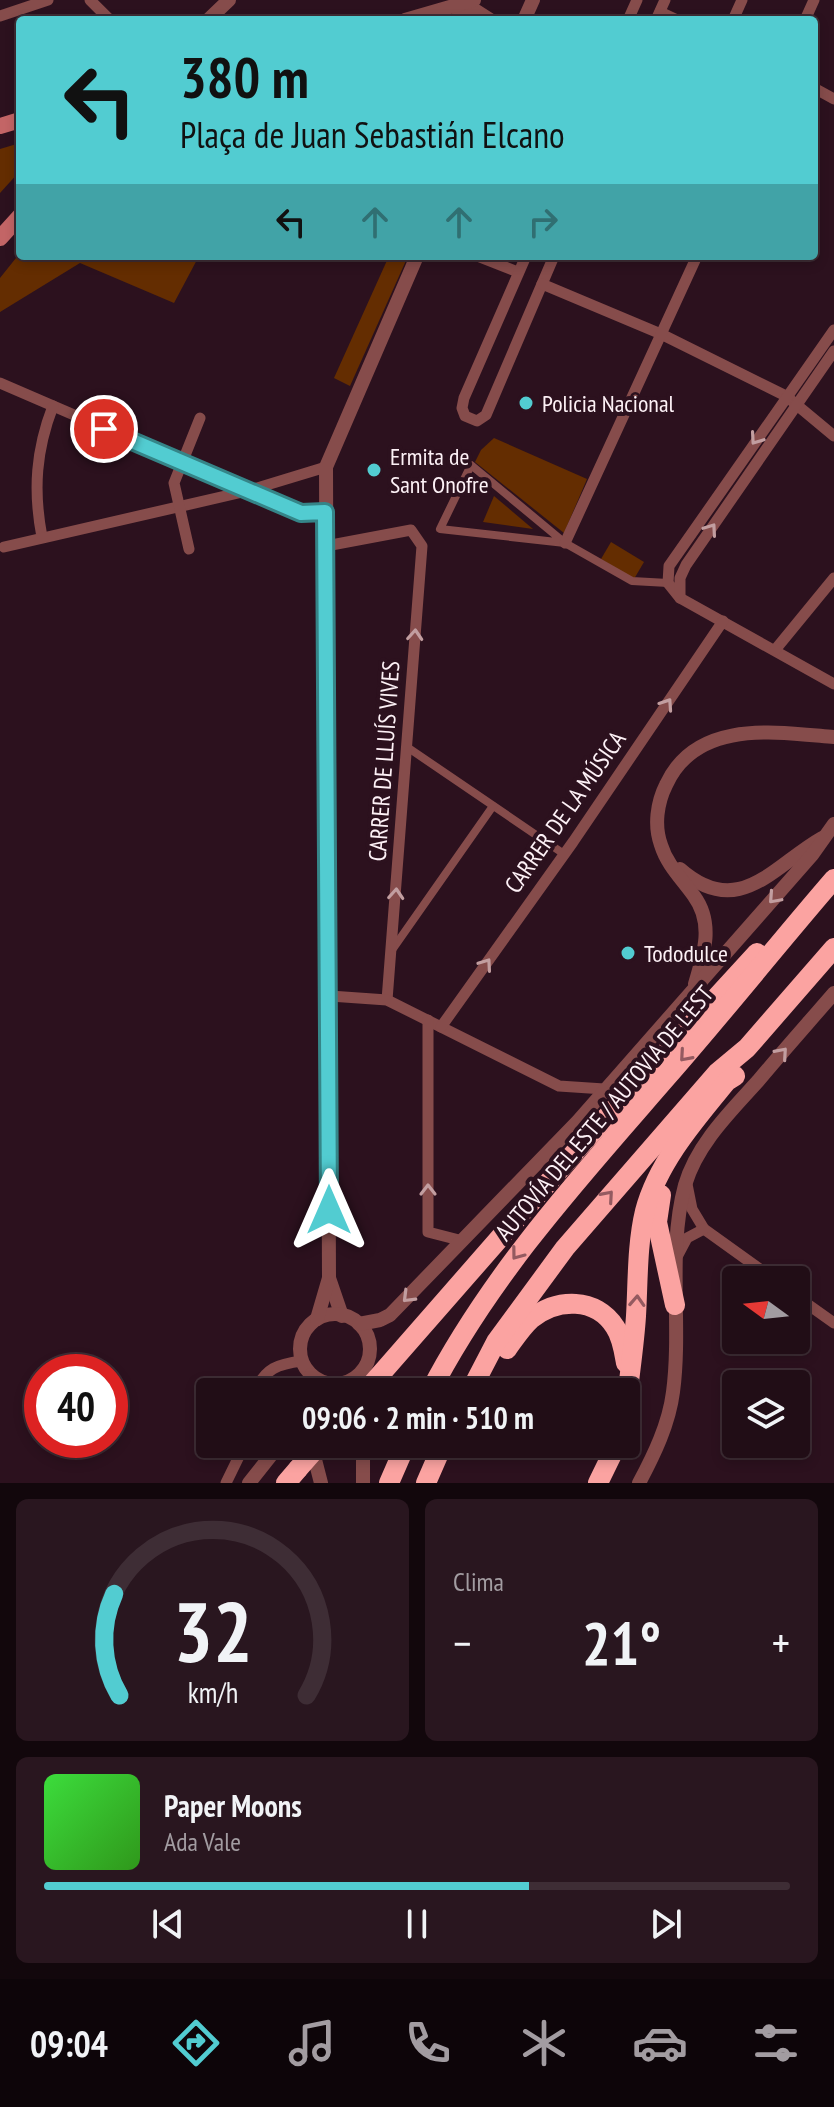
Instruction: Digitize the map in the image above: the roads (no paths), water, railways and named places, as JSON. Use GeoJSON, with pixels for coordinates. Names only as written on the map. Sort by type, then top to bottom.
{"type":"FeatureCollection","features":[{"type":"Feature","properties":{"kind":"highway","name":"AUTOVÍA DEL ESTE / AUTOVIA DE L'EST"},"geometry":{"type":"LineString","coordinates":[[438,1378],[477,1310],[542,1222],[834,879]]}},
{"type":"Feature","properties":{"kind":"highway"},"geometry":{"type":"LineString","coordinates":[[370,1378],[762,947],[788,932]]}},
{"type":"Feature","properties":{"kind":"highway"},"geometry":{"type":"LineString","coordinates":[[478,1378],[496,1342],[574,1236],[717,1073],[747,1048],[834,948]]}},
{"type":"Feature","properties":{"kind":"highway"},"geometry":{"type":"LineString","coordinates":[[675,1305],[662,1255],[657,1222],[659,1204],[673,1165],[690,1137],[732,1086],[747,1048]]}},
{"type":"Feature","properties":{"kind":"highway"},"geometry":{"type":"LineString","coordinates":[[629,1378],[634,1360],[645,1210],[668,1161],[689,1127],[727,1081],[735,1076]]}},
{"type":"Feature","properties":{"kind":"highway"},"geometry":{"type":"LineString","coordinates":[[481,1373],[504,1353],[532,1319],[561,1304],[579,1304],[596,1309],[617,1329],[629,1378]]}},
{"type":"Feature","properties":{"kind":"highway"},"geometry":{"type":"LineString","coordinates":[[292,1476],[308,1458]]}},
{"type":"Feature","properties":{"kind":"highway"},"geometry":{"type":"LineString","coordinates":[[389,1483],[400,1458]]}},
{"type":"Feature","properties":{"kind":"highway"},"geometry":{"type":"LineString","coordinates":[[426,1483],[437,1458]]}},
{"type":"Feature","properties":{"kind":"highway"},"geometry":{"type":"LineString","coordinates":[[598,1483],[610,1458]]}},
{"type":"Feature","properties":{"kind":"main road"},"geometry":{"type":"LineString","coordinates":[[0,238],[16,220]]}},
{"type":"Feature","properties":{"kind":"street"},"geometry":{"type":"LineString","coordinates":[[0,16],[48,0]]}},
{"type":"Feature","properties":{"kind":"street"},"geometry":{"type":"LineString","coordinates":[[90,0],[106,16]]}},
{"type":"Feature","properties":{"kind":"street"},"geometry":{"type":"LineString","coordinates":[[212,16],[229,0]]}},
{"type":"Feature","properties":{"kind":"street"},"geometry":{"type":"LineString","coordinates":[[421,16],[477,0],[491,16]]}},
{"type":"Feature","properties":{"kind":"street"},"geometry":{"type":"LineString","coordinates":[[452,8],[476,11],[485,16]]}},
{"type":"Feature","properties":{"kind":"street"},"geometry":{"type":"LineString","coordinates":[[317,1319],[329,1278],[326,467],[415,260]]}},
{"type":"Feature","properties":{"kind":"street"},"geometry":{"type":"LineString","coordinates":[[487,260],[518,272]]}},
{"type":"Feature","properties":{"kind":"street"},"geometry":{"type":"LineString","coordinates":[[524,260],[464,398],[462,408],[465,416],[477,421],[486,415],[552,260]]}},
{"type":"Feature","properties":{"kind":"street"},"geometry":{"type":"LineString","coordinates":[[565,543],[695,260]]}},
{"type":"Feature","properties":{"kind":"street"},"geometry":{"type":"LineString","coordinates":[[542,284],[661,334],[786,396],[834,436]]}},
{"type":"Feature","properties":{"kind":"street"},"geometry":{"type":"LineString","coordinates":[[834,330],[669,566],[668,583],[680,598],[834,684]]}},
{"type":"Feature","properties":{"kind":"street"},"geometry":{"type":"LineString","coordinates":[[680,598],[680,578],[686,565],[834,351]]}},
{"type":"Feature","properties":{"kind":"street"},"geometry":{"type":"LineString","coordinates":[[0,383],[301,513],[325,512]]}},
{"type":"Feature","properties":{"kind":"street"},"geometry":{"type":"LineString","coordinates":[[42,537],[36,503],[40,438],[53,406]]}},
{"type":"Feature","properties":{"kind":"street"},"geometry":{"type":"LineString","coordinates":[[189,549],[174,483],[200,418]]}},
{"type":"Feature","properties":{"kind":"street"},"geometry":{"type":"LineString","coordinates":[[565,543],[440,529],[471,465],[565,543],[632,581],[668,583]]}},
{"type":"Feature","properties":{"kind":"street"},"geometry":{"type":"LineString","coordinates":[[4,547],[247,491],[326,467]]}},
{"type":"Feature","properties":{"kind":"street","name":"CARRER DE LLUÍS VIVES"},"geometry":{"type":"LineString","coordinates":[[326,546],[411,530],[422,546],[387,1000]]}},
{"type":"Feature","properties":{"kind":"street"},"geometry":{"type":"LineString","coordinates":[[775,650],[834,578]]}},
{"type":"Feature","properties":{"kind":"street","name":"CARRER DE LA MÚSICA"},"geometry":{"type":"LineString","coordinates":[[441,1027],[723,621]]}},
{"type":"Feature","properties":{"kind":"street"},"geometry":{"type":"LineString","coordinates":[[694,987],[703,958],[706,922],[701,908],[660,845],[658,812],[670,777],[695,749],[727,735],[752,732],[834,737]]}},
{"type":"Feature","properties":{"kind":"street"},"geometry":{"type":"LineString","coordinates":[[407,747],[564,854]]}},
{"type":"Feature","properties":{"kind":"street"},"geometry":{"type":"LineString","coordinates":[[391,951],[493,806]]}},
{"type":"Feature","properties":{"kind":"street"},"geometry":{"type":"LineString","coordinates":[[359,1324],[390,1315],[578,1121],[812,855],[834,824]]}},
{"type":"Feature","properties":{"kind":"street"},"geometry":{"type":"LineString","coordinates":[[667,858],[688,877],[706,886],[741,889],[757,884],[778,871],[803,848],[822,837]]}},
{"type":"Feature","properties":{"kind":"street"},"geometry":{"type":"LineString","coordinates":[[639,1483],[662,1436],[673,1395],[677,1257],[680,1210],[686,1182],[718,1126],[834,993]]}},
{"type":"Feature","properties":{"kind":"street"},"geometry":{"type":"LineString","coordinates":[[330,996],[387,1000],[559,1086],[604,1089]]}},
{"type":"Feature","properties":{"kind":"street"},"geometry":{"type":"LineString","coordinates":[[428,1020],[428,1232],[463,1241]]}},
{"type":"Feature","properties":{"kind":"street"},"geometry":{"type":"LineString","coordinates":[[686,1182],[692,1209],[704,1229],[756,1266]]}},
{"type":"Feature","properties":{"kind":"street"},"geometry":{"type":"LineString","coordinates":[[677,1257],[687,1238],[704,1229]]}},
{"type":"Feature","properties":{"kind":"street"},"geometry":{"type":"LineString","coordinates":[[329,1278],[342,1316]]}},
{"type":"Feature","properties":{"kind":"street"},"geometry":{"type":"LineString","coordinates":[[810,1306],[834,1323]]}},
{"type":"Feature","properties":{"kind":"street"},"geometry":{"type":"LineString","coordinates":[[318,1378],[311,1375],[302,1361],[302,1337],[307,1327],[329,1315],[342,1316],[359,1324],[366,1332],[371,1349],[363,1378]]}},
{"type":"Feature","properties":{"kind":"street"},"geometry":{"type":"LineString","coordinates":[[263,1378],[267,1371],[280,1363],[302,1361]]}},
{"type":"Feature","properties":{"kind":"street"},"geometry":{"type":"LineString","coordinates":[[226,1483],[238,1458]]}},
{"type":"Feature","properties":{"kind":"street"},"geometry":{"type":"LineString","coordinates":[[249,1483],[269,1458]]}},
{"type":"Feature","properties":{"kind":"street"},"geometry":{"type":"LineString","coordinates":[[315,1458],[321,1483]]}},
{"type":"Feature","properties":{"kind":"street"},"geometry":{"type":"LineString","coordinates":[[363,1458],[363,1483]]}},
{"type":"Feature","properties":{"kind":"place","name":"Policia Nacional"},"geometry":{"type":"Point","coordinates":[526,403]}},
{"type":"Feature","properties":{"kind":"place","name":"Ermita de Sant Onofre"},"geometry":{"type":"Point","coordinates":[374,470]}},
{"type":"Feature","properties":{"kind":"place","name":"Tododulce"},"geometry":{"type":"Point","coordinates":[628,953]}}]}
